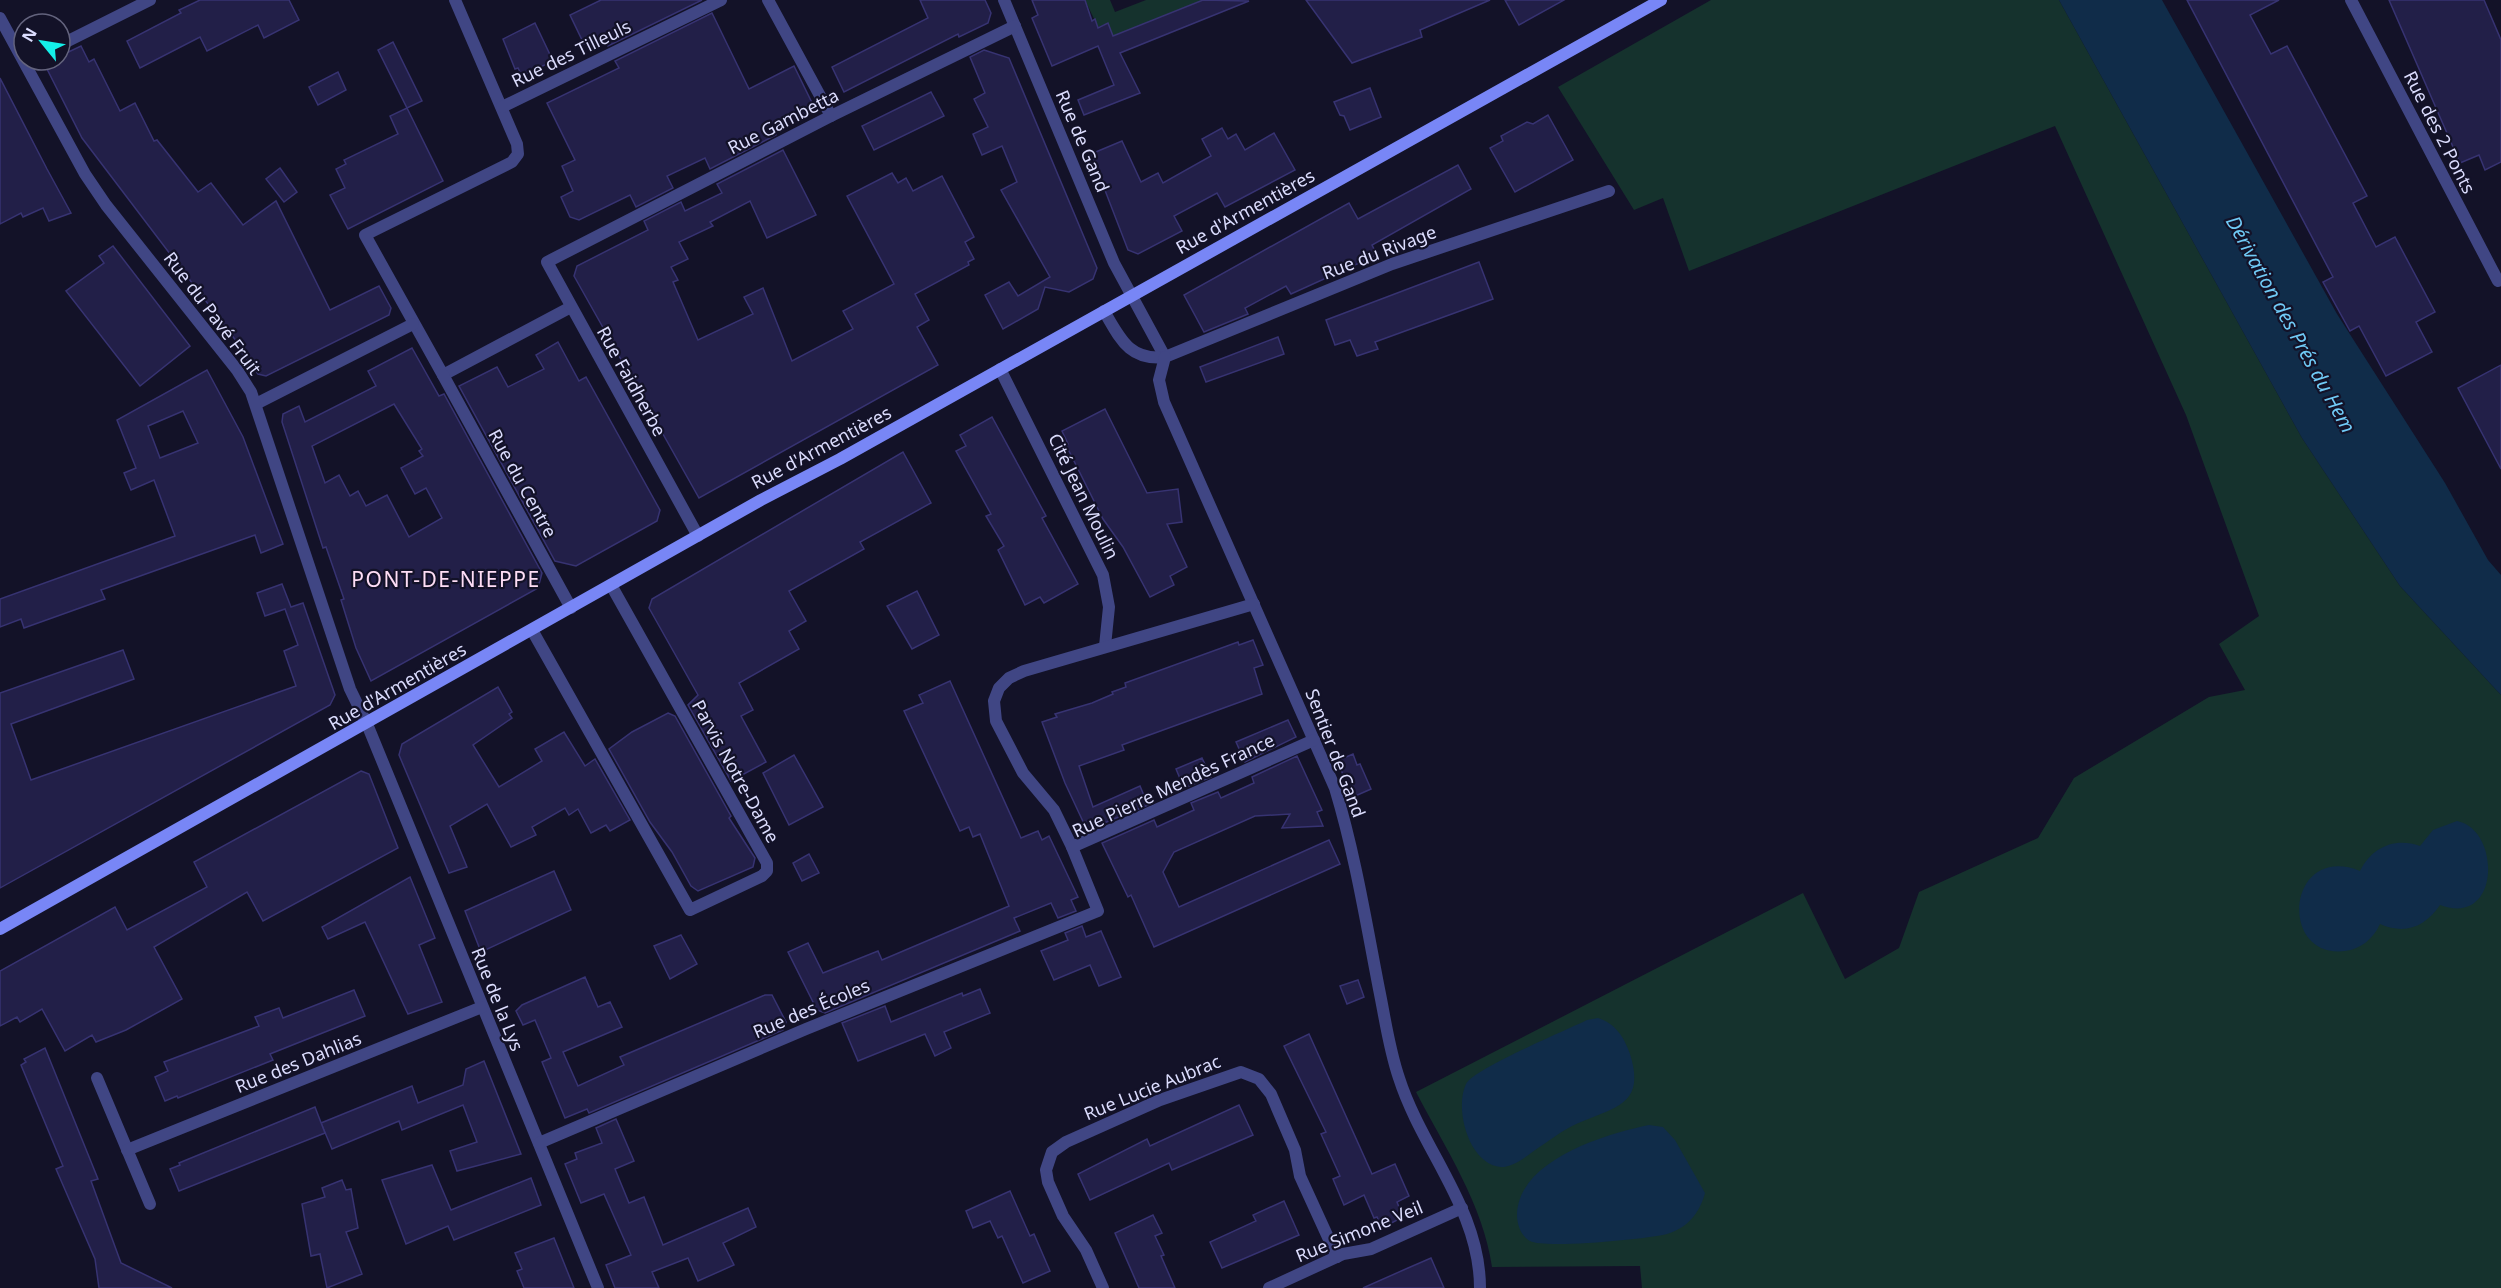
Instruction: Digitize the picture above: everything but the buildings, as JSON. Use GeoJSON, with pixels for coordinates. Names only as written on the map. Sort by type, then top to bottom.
{"type":"FeatureCollection","features":[{"type":"Feature","properties":{"kind":"main road","name":"Rue d'Armentières"},"geometry":{"type":"LineString","coordinates":[[0,929],[698,536],[1661,0]]}},
{"type":"Feature","properties":{"kind":"street"},"geometry":{"type":"LineString","coordinates":[[72,39],[150,0]]}},
{"type":"Feature","properties":{"kind":"street"},"geometry":{"type":"LineString","coordinates":[[455,0],[502,107]]}},
{"type":"Feature","properties":{"kind":"street","name":"Rue des Tilleuls"},"geometry":{"type":"LineString","coordinates":[[502,107],[721,0]]}},
{"type":"Feature","properties":{"kind":"street"},"geometry":{"type":"LineString","coordinates":[[768,0],[831,116]]}},
{"type":"Feature","properties":{"kind":"street","name":"Rue de Gand"},"geometry":{"type":"LineString","coordinates":[[1004,0],[1114,263],[1132,295]]}},
{"type":"Feature","properties":{"kind":"street","name":"Rue des 2 Ponts"},"geometry":{"type":"LineString","coordinates":[[2351,0],[2498,281]]}},
{"type":"Feature","properties":{"kind":"street","name":"Rue du Pavé Fruit"},"geometry":{"type":"LineString","coordinates":[[0,18],[12,38]]}},
{"type":"Feature","properties":{"kind":"street","name":"Rue Gambetta"},"geometry":{"type":"LineString","coordinates":[[568,252],[831,116],[1015,26]]}},
{"type":"Feature","properties":{"kind":"street","name":"Rue du Pavé Fruit"},"geometry":{"type":"LineString","coordinates":[[32,72],[77,162],[96,192],[237,370],[256,404],[350,689],[367,724]]}},
{"type":"Feature","properties":{"kind":"street","name":"Rue du Centre"},"geometry":{"type":"LineString","coordinates":[[502,107],[518,150],[515,159],[365,235],[571,608]]}},
{"type":"Feature","properties":{"kind":"street","name":"Rue du Rivage"},"geometry":{"type":"LineString","coordinates":[[1165,357],[1392,264],[1609,191]]}},
{"type":"Feature","properties":{"kind":"street","name":"Rue Faidherbe"},"geometry":{"type":"LineString","coordinates":[[568,252],[548,262],[698,536]]}},
{"type":"Feature","properties":{"kind":"street"},"geometry":{"type":"LineString","coordinates":[[1104,311],[1122,341],[1133,351],[1145,358],[1165,357],[1132,295]]}},
{"type":"Feature","properties":{"kind":"street"},"geometry":{"type":"LineString","coordinates":[[443,375],[571,307]]}},
{"type":"Feature","properties":{"kind":"street"},"geometry":{"type":"LineString","coordinates":[[256,404],[413,324]]}},
{"type":"Feature","properties":{"kind":"street","name":"Sentier de Gand"},"geometry":{"type":"LineString","coordinates":[[1165,357],[1160,374],[1161,394],[1314,740],[1346,824],[1399,1079],[1421,1130],[1462,1208],[1478,1254],[1480,1288]]}},
{"type":"Feature","properties":{"kind":"street","name":"Cité Jean Moulin"},"geometry":{"type":"LineString","coordinates":[[1000,369],[1103,575],[1109,607],[1104,646]]}},
{"type":"Feature","properties":{"kind":"street","name":"Parvis Notre-Dame"},"geometry":{"type":"LineString","coordinates":[[532,630],[690,910],[762,876],[767,871],[767,863],[611,585]]}},
{"type":"Feature","properties":{"kind":"street"},"geometry":{"type":"LineString","coordinates":[[1072,847],[1054,810],[1023,773],[996,721],[994,701],[1003,682],[1016,674],[1104,646],[1254,604]]}},
{"type":"Feature","properties":{"kind":"street","name":"Rue de la Lys"},"geometry":{"type":"LineString","coordinates":[[367,724],[598,1288]]}},
{"type":"Feature","properties":{"kind":"street","name":"Rue Pierre Mendès France"},"geometry":{"type":"LineString","coordinates":[[1098,910],[1072,847],[1314,740]]}},
{"type":"Feature","properties":{"kind":"street","name":"Rue des Écoles"},"geometry":{"type":"LineString","coordinates":[[539,1143],[806,1029],[1098,910]]}},
{"type":"Feature","properties":{"kind":"street","name":"Rue des Dahlias"},"geometry":{"type":"LineString","coordinates":[[127,1150],[482,1007]]}},
{"type":"Feature","properties":{"kind":"street","name":"Rue Lucie Aubrac"},"geometry":{"type":"LineString","coordinates":[[1103,1288],[1089,1258],[1063,1216],[1048,1182],[1046,1170],[1052,1152],[1066,1142],[1160,1101],[1184,1094],[1235,1073],[1253,1075],[1271,1094],[1295,1150],[1300,1176],[1337,1257]]}},
{"type":"Feature","properties":{"kind":"street"},"geometry":{"type":"LineString","coordinates":[[98,1078],[150,1204]]}},
{"type":"Feature","properties":{"kind":"street","name":"Rue Simone Veil"},"geometry":{"type":"LineString","coordinates":[[1269,1288],[1337,1257],[1371,1249],[1462,1208]]}},
{"type":"Feature","properties":{"kind":"green space"},"geometry":{"type":"Polygon","coordinates":[[[1085,0],[1110,0],[1115,12],[1146,0],[1203,0],[1113,36],[1108,23],[1098,27],[1085,0]]]}},
{"type":"Feature","properties":{"kind":"green space"},"geometry":{"type":"Polygon","coordinates":[[[1711,0],[2059,0],[2302,438],[2400,586],[2501,695],[2501,1288],[1642,1288],[1640,1266],[1492,1267],[1472,1199],[1416,1092],[1803,893],[1845,979],[1899,948],[1919,892],[2038,838],[2074,778],[2209,697],[2245,690],[2219,644],[2259,616],[2186,415],[2055,126],[1689,271],[1663,198],[1634,210],[1558,87],[1711,0]]]}},
{"type":"Feature","properties":{"kind":"water","name":"Dérivation des Prés du Hem"},"geometry":{"type":"Polygon","coordinates":[[[2059,0],[2162,0],[2337,314],[2445,483],[2488,560],[2501,575],[2501,695],[2400,586],[2302,438],[2059,0]]]}},
{"type":"Feature","properties":{"kind":"water"},"geometry":{"type":"Polygon","coordinates":[[[2457,821],[2471,828],[2481,841],[2487,857],[2488,875],[2484,891],[2475,903],[2460,908],[2440,905],[2421,924],[2406,929],[2380,924],[2366,942],[2351,950],[2323,949],[2308,938],[2301,922],[2300,903],[2305,886],[2317,872],[2336,866],[2360,871],[2371,856],[2385,846],[2402,843],[2420,846],[2433,830],[2457,821]]]}},
{"type":"Feature","properties":{"kind":"water"},"geometry":{"type":"Polygon","coordinates":[[[1598,1018],[1614,1028],[1628,1048],[1634,1072],[1634,1085],[1629,1096],[1612,1109],[1568,1128],[1516,1163],[1501,1167],[1490,1164],[1480,1157],[1467,1134],[1463,1121],[1462,1107],[1466,1084],[1485,1069],[1522,1050],[1587,1020],[1598,1018]]]}},
{"type":"Feature","properties":{"kind":"water"},"geometry":{"type":"Polygon","coordinates":[[[1649,1125],[1663,1127],[1675,1140],[1705,1193],[1700,1207],[1687,1223],[1667,1234],[1597,1242],[1539,1243],[1530,1241],[1524,1236],[1517,1218],[1521,1195],[1532,1179],[1548,1164],[1588,1143],[1649,1125]]]}},
{"type":"Feature","properties":{"kind":"district","name":"PONT-DE-NIEPPE"},"geometry":{"type":"Point","coordinates":[446,579]}}]}
